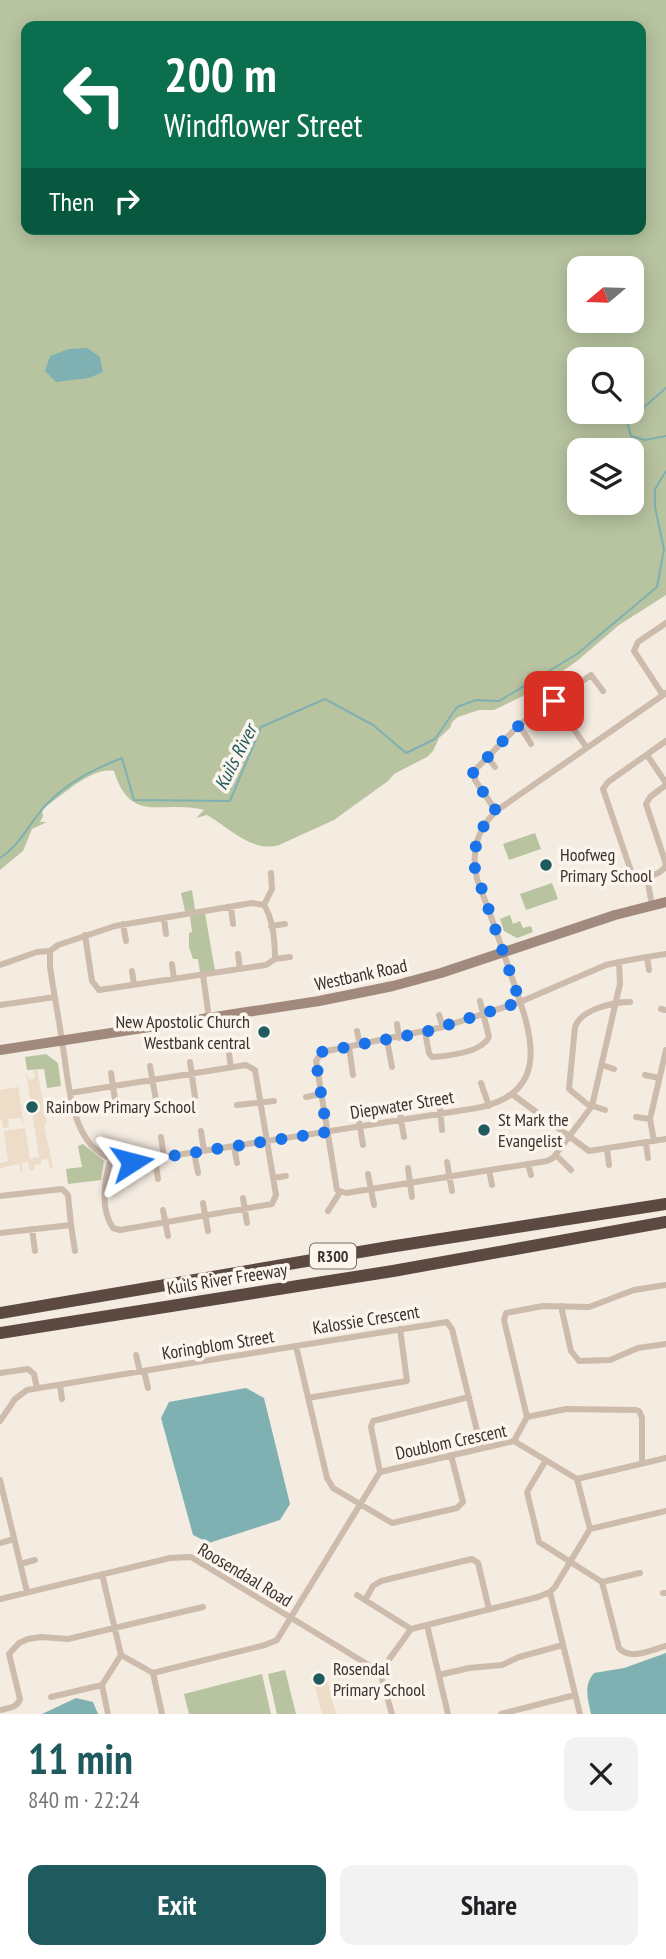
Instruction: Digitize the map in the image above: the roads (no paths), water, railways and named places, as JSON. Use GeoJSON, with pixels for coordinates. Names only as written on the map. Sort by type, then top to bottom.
{"type":"FeatureCollection","features":[{"type":"Feature","properties":{"kind":"highway","name":"Kuils River Freeway"},"geometry":{"type":"LineString","coordinates":[[0,1313],[389,1247],[666,1204]]}},
{"type":"Feature","properties":{"kind":"highway","name":"Kuils River Freeway"},"geometry":{"type":"LineString","coordinates":[[0,1333],[393,1271],[666,1222]]}},
{"type":"Feature","properties":{"kind":"street"},"geometry":{"type":"LineString","coordinates":[[666,623],[638,642],[634,652],[664,694],[496,811],[479,832],[474,859],[477,879],[531,1037],[531,1055],[523,1079],[512,1094],[589,1151],[666,1139]]}},
{"type":"Feature","properties":{"kind":"street"},"geometry":{"type":"LineString","coordinates":[[496,811],[473,777],[475,770],[519,725],[591,675],[603,691]]}},
{"type":"Feature","properties":{"kind":"street"},"geometry":{"type":"LineString","coordinates":[[554,701],[587,748]]}},
{"type":"Feature","properties":{"kind":"street"},"geometry":{"type":"LineString","coordinates":[[519,725],[531,744]]}},
{"type":"Feature","properties":{"kind":"street"},"geometry":{"type":"LineString","coordinates":[[647,755],[666,784],[650,797],[646,804],[666,865],[662,872],[638,878],[632,874],[603,789],[608,782],[666,741]]}},
{"type":"Feature","properties":{"kind":"street"},"geometry":{"type":"LineString","coordinates":[[487,757],[495,767]]}},
{"type":"Feature","properties":{"kind":"street"},"geometry":{"type":"LineString","coordinates":[[271,873],[272,889],[264,905],[271,926],[275,959]]}},
{"type":"Feature","properties":{"kind":"street"},"geometry":{"type":"LineString","coordinates":[[647,877],[660,904]]}},
{"type":"Feature","properties":{"kind":"street"},"geometry":{"type":"LineString","coordinates":[[0,965],[123,924],[231,906],[256,903],[264,905]]}},
{"type":"Feature","properties":{"kind":"street","name":"Westbank Road"},"geometry":{"type":"LineString","coordinates":[[0,1050],[393,986],[504,953],[615,915],[660,904]]}},
{"type":"Feature","properties":{"kind":"street"},"geometry":{"type":"LineString","coordinates":[[231,906],[233,924]]}},
{"type":"Feature","properties":{"kind":"street"},"geometry":{"type":"LineString","coordinates":[[164,918],[166,934]]}},
{"type":"Feature","properties":{"kind":"street"},"geometry":{"type":"LineString","coordinates":[[123,924],[126,941]]}},
{"type":"Feature","properties":{"kind":"street"},"geometry":{"type":"LineString","coordinates":[[271,926],[285,924]]}},
{"type":"Feature","properties":{"kind":"street"},"geometry":{"type":"LineString","coordinates":[[85,935],[95,987],[101,990],[268,965],[275,959],[290,957]]}},
{"type":"Feature","properties":{"kind":"street"},"geometry":{"type":"LineString","coordinates":[[50,950],[49,960],[70,1093],[79,1128],[95,1148],[111,1159],[104,1190],[109,1221],[113,1228],[120,1230],[166,1223],[268,1206],[274,1202],[276,1195],[254,1068],[246,1065],[231,1067],[70,1093]]}},
{"type":"Feature","properties":{"kind":"street"},"geometry":{"type":"LineString","coordinates":[[238,954],[240,969]]}},
{"type":"Feature","properties":{"kind":"street"},"geometry":{"type":"LineString","coordinates":[[340,1192],[336,1187],[316,1058],[325,1051],[443,1027],[520,1002],[598,968],[666,954]]}},
{"type":"Feature","properties":{"kind":"street"},"geometry":{"type":"LineString","coordinates":[[647,957],[649,970]]}},
{"type":"Feature","properties":{"kind":"street"},"geometry":{"type":"LineString","coordinates":[[340,1192],[549,1161],[570,1138],[592,1106],[621,979],[619,962]]}},
{"type":"Feature","properties":{"kind":"street"},"geometry":{"type":"LineString","coordinates":[[172,964],[174,979]]}},
{"type":"Feature","properties":{"kind":"street"},"geometry":{"type":"LineString","coordinates":[[132,971],[134,985]]}},
{"type":"Feature","properties":{"kind":"street"},"geometry":{"type":"LineString","coordinates":[[203,975],[209,1018]]}},
{"type":"Feature","properties":{"kind":"street"},"geometry":{"type":"LineString","coordinates":[[0,1005],[55,997]]}},
{"type":"Feature","properties":{"kind":"street"},"geometry":{"type":"LineString","coordinates":[[425,1032],[432,1057],[460,1053],[488,1041],[480,1001]]}},
{"type":"Feature","properties":{"kind":"street"},"geometry":{"type":"LineString","coordinates":[[605,1110],[592,1106],[575,1095],[569,1087],[575,1027],[581,1017],[616,1002],[631,1002]]}},
{"type":"Feature","properties":{"kind":"street"},"geometry":{"type":"LineString","coordinates":[[439,1015],[443,1027]]}},
{"type":"Feature","properties":{"kind":"street"},"geometry":{"type":"LineString","coordinates":[[397,1024],[399,1038]]}},
{"type":"Feature","properties":{"kind":"street"},"geometry":{"type":"LineString","coordinates":[[357,1031],[360,1045]]}},
{"type":"Feature","properties":{"kind":"street"},"geometry":{"type":"LineString","coordinates":[[387,1040],[392,1068]]}},
{"type":"Feature","properties":{"kind":"street"},"geometry":{"type":"LineString","coordinates":[[349,1047],[353,1074]]}},
{"type":"Feature","properties":{"kind":"street"},"geometry":{"type":"LineString","coordinates":[[648,1158],[650,1119],[666,1050]]}},
{"type":"Feature","properties":{"kind":"street"},"geometry":{"type":"LineString","coordinates":[[229,1054],[231,1067]]}},
{"type":"Feature","properties":{"kind":"street"},"geometry":{"type":"LineString","coordinates":[[190,1062],[195,1097]]}},
{"type":"Feature","properties":{"kind":"street"},"geometry":{"type":"LineString","coordinates":[[150,1066],[158,1107]]}},
{"type":"Feature","properties":{"kind":"street"},"geometry":{"type":"LineString","coordinates":[[601,1066],[614,1069]]}},
{"type":"Feature","properties":{"kind":"street"},"geometry":{"type":"LineString","coordinates":[[111,1073],[117,1113]]}},
{"type":"Feature","properties":{"kind":"street"},"geometry":{"type":"LineString","coordinates":[[645,1075],[659,1078]]}},
{"type":"Feature","properties":{"kind":"street"},"geometry":{"type":"LineString","coordinates":[[481,1083],[489,1105]]}},
{"type":"Feature","properties":{"kind":"street"},"geometry":{"type":"LineString","coordinates":[[657,1089],[666,1091]]}},
{"type":"Feature","properties":{"kind":"street"},"geometry":{"type":"LineString","coordinates":[[306,1097],[321,1094]]}},
{"type":"Feature","properties":{"kind":"street","name":"Diepwater Street"},"geometry":{"type":"LineString","coordinates":[[111,1159],[132,1162],[155,1159],[440,1114],[489,1105],[512,1094]]}},
{"type":"Feature","properties":{"kind":"street"},"geometry":{"type":"LineString","coordinates":[[439,1097],[442,1130]]}},
{"type":"Feature","properties":{"kind":"street"},"geometry":{"type":"LineString","coordinates":[[237,1105],[274,1101]]}},
{"type":"Feature","properties":{"kind":"street"},"geometry":{"type":"LineString","coordinates":[[398,1102],[404,1137]]}},
{"type":"Feature","properties":{"kind":"street"},"geometry":{"type":"LineString","coordinates":[[358,1109],[363,1145]]}},
{"type":"Feature","properties":{"kind":"street"},"geometry":{"type":"LineString","coordinates":[[636,1117],[650,1119]]}},
{"type":"Feature","properties":{"kind":"street"},"geometry":{"type":"LineString","coordinates":[[201,1131],[204,1151]]}},
{"type":"Feature","properties":{"kind":"street"},"geometry":{"type":"LineString","coordinates":[[161,1137],[164,1157]]}},
{"type":"Feature","properties":{"kind":"street"},"geometry":{"type":"LineString","coordinates":[[234,1146],[237,1163]]}},
{"type":"Feature","properties":{"kind":"street"},"geometry":{"type":"LineString","coordinates":[[607,1149],[609,1165]]}},
{"type":"Feature","properties":{"kind":"street"},"geometry":{"type":"LineString","coordinates":[[194,1152],[198,1173]]}},
{"type":"Feature","properties":{"kind":"street"},"geometry":{"type":"LineString","coordinates":[[556,1155],[571,1170]]}},
{"type":"Feature","properties":{"kind":"street"},"geometry":{"type":"LineString","coordinates":[[155,1159],[158,1179]]}},
{"type":"Feature","properties":{"kind":"street"},"geometry":{"type":"LineString","coordinates":[[447,1162],[452,1191]]}},
{"type":"Feature","properties":{"kind":"street"},"geometry":{"type":"LineString","coordinates":[[528,1164],[531,1175]]}},
{"type":"Feature","properties":{"kind":"street"},"geometry":{"type":"LineString","coordinates":[[408,1168],[412,1197]]}},
{"type":"Feature","properties":{"kind":"street"},"geometry":{"type":"LineString","coordinates":[[489,1170],[492,1185]]}},
{"type":"Feature","properties":{"kind":"street"},"geometry":{"type":"LineString","coordinates":[[368,1174],[374,1205]]}},
{"type":"Feature","properties":{"kind":"street"},"geometry":{"type":"LineString","coordinates":[[273,1178],[286,1176]]}},
{"type":"Feature","properties":{"kind":"street"},"geometry":{"type":"LineString","coordinates":[[0,1196],[62,1189],[68,1195],[75,1251]]}},
{"type":"Feature","properties":{"kind":"street"},"geometry":{"type":"LineString","coordinates":[[328,1210],[340,1192]]}},
{"type":"Feature","properties":{"kind":"street"},"geometry":{"type":"LineString","coordinates":[[243,1198],[247,1223]]}},
{"type":"Feature","properties":{"kind":"street"},"geometry":{"type":"LineString","coordinates":[[203,1203],[208,1231]]}},
{"type":"Feature","properties":{"kind":"street"},"geometry":{"type":"LineString","coordinates":[[163,1210],[168,1236]]}},
{"type":"Feature","properties":{"kind":"street"},"geometry":{"type":"LineString","coordinates":[[0,1233],[71,1225]]}},
{"type":"Feature","properties":{"kind":"street"},"geometry":{"type":"LineString","coordinates":[[32,1229],[35,1251]]}},
{"type":"Feature","properties":{"kind":"street"},"geometry":{"type":"LineString","coordinates":[[514,1441],[527,1418],[504,1315],[513,1310],[561,1306],[589,1307],[634,1290],[666,1284]]}},
{"type":"Feature","properties":{"kind":"street"},"geometry":{"type":"LineString","coordinates":[[561,1306],[570,1351],[579,1361],[610,1360],[638,1348],[666,1344]]}},
{"type":"Feature","properties":{"kind":"street","name":"Kalossie Crescent"},"geometry":{"type":"LineString","coordinates":[[451,1455],[463,1502],[457,1508],[392,1523],[336,1490],[328,1482],[296,1346],[445,1322],[450,1324],[481,1447]]}},
{"type":"Feature","properties":{"kind":"street"},"geometry":{"type":"LineString","coordinates":[[308,1398],[407,1381],[400,1329]]}},
{"type":"Feature","properties":{"kind":"street","name":"Koringblom Street"},"geometry":{"type":"LineString","coordinates":[[0,1421],[2,1412],[20,1393],[37,1388],[296,1346]]}},
{"type":"Feature","properties":{"kind":"street"},"geometry":{"type":"LineString","coordinates":[[136,1355],[142,1371]]}},
{"type":"Feature","properties":{"kind":"street"},"geometry":{"type":"LineString","coordinates":[[0,1373],[28,1369],[35,1376],[37,1388]]}},
{"type":"Feature","properties":{"kind":"street","name":"Koringblom Street"},"geometry":{"type":"LineString","coordinates":[[142,1371],[148,1388]]}},
{"type":"Feature","properties":{"kind":"street"},"geometry":{"type":"LineString","coordinates":[[60,1385],[62,1399]]}},
{"type":"Feature","properties":{"kind":"street"},"geometry":{"type":"LineString","coordinates":[[380,1472],[370,1427],[373,1421],[469,1397]]}},
{"type":"Feature","properties":{"kind":"street"},"geometry":{"type":"LineString","coordinates":[[527,1418],[566,1409],[636,1410],[642,1418],[642,1463]]}},
{"type":"Feature","properties":{"kind":"street","name":"Doublom Crescent"},"geometry":{"type":"LineString","coordinates":[[153,1673],[277,1640],[380,1472],[514,1441],[577,1479]]}},
{"type":"Feature","properties":{"kind":"street"},"geometry":{"type":"LineString","coordinates":[[590,1529],[577,1479],[666,1458]]}},
{"type":"Feature","properties":{"kind":"street"},"geometry":{"type":"LineString","coordinates":[[546,1460],[527,1492],[539,1542],[602,1582],[619,1647],[623,1653],[629,1655],[666,1646]]}},
{"type":"Feature","properties":{"kind":"street"},"geometry":{"type":"LineString","coordinates":[[0,1480],[27,1592]]}},
{"type":"Feature","properties":{"kind":"street"},"geometry":{"type":"LineString","coordinates":[[392,1714],[380,1672],[411,1629],[550,1592],[590,1529],[666,1511]]}},
{"type":"Feature","properties":{"kind":"street"},"geometry":{"type":"LineString","coordinates":[[0,1543],[14,1539]]}},
{"type":"Feature","properties":{"kind":"street","name":"Roosendaal Road"},"geometry":{"type":"LineString","coordinates":[[0,1599],[170,1558],[191,1557],[380,1672]]}},
{"type":"Feature","properties":{"kind":"street"},"geometry":{"type":"LineString","coordinates":[[365,1600],[378,1582],[472,1559],[478,1563],[489,1609]]}},
{"type":"Feature","properties":{"kind":"street"},"geometry":{"type":"LineString","coordinates":[[20,1564],[35,1560]]}},
{"type":"Feature","properties":{"kind":"street"},"geometry":{"type":"LineString","coordinates":[[602,1582],[640,1573]]}},
{"type":"Feature","properties":{"kind":"street"},"geometry":{"type":"LineString","coordinates":[[102,1574],[121,1655],[102,1685],[108,1714]]}},
{"type":"Feature","properties":{"kind":"street"},"geometry":{"type":"LineString","coordinates":[[550,1592],[580,1714]]}},
{"type":"Feature","properties":{"kind":"street"},"geometry":{"type":"LineString","coordinates":[[357,1595],[411,1629]]}},
{"type":"Feature","properties":{"kind":"street"},"geometry":{"type":"LineString","coordinates":[[0,1656],[9,1654],[19,1643],[28,1639],[68,1639],[203,1607]]}},
{"type":"Feature","properties":{"kind":"street"},"geometry":{"type":"LineString","coordinates":[[427,1625],[448,1714]]}},
{"type":"Feature","properties":{"kind":"street"},"geometry":{"type":"LineString","coordinates":[[439,1675],[469,1668],[502,1665],[519,1657],[563,1645]]}},
{"type":"Feature","properties":{"kind":"street"},"geometry":{"type":"LineString","coordinates":[[0,1710],[18,1704],[20,1699],[9,1654]]}},
{"type":"Feature","properties":{"kind":"street"},"geometry":{"type":"LineString","coordinates":[[121,1655],[153,1673],[162,1714]]}},
{"type":"Feature","properties":{"kind":"street"},"geometry":{"type":"LineString","coordinates":[[51,1697],[102,1685]]}},
{"type":"Feature","properties":{"kind":"street"},"geometry":{"type":"LineString","coordinates":[[501,1714],[575,1695]]}},
{"type":"Feature","properties":{"kind":"water"},"geometry":{"type":"Polygon","coordinates":[[[87,348],[100,357],[103,372],[89,378],[56,382],[45,371],[50,356],[69,349],[87,348]]]}},
{"type":"Feature","properties":{"kind":"water"},"geometry":{"type":"Polygon","coordinates":[[[246,1388],[264,1398],[290,1504],[280,1520],[209,1543],[193,1535],[161,1418],[169,1402],[246,1388]]]}},
{"type":"Feature","properties":{"kind":"water"},"geometry":{"type":"Polygon","coordinates":[[[666,1653],[666,1714],[591,1714],[587,1688],[594,1673],[624,1668],[666,1653]]]}},
{"type":"Feature","properties":{"kind":"water"},"geometry":{"type":"Polygon","coordinates":[[[76,1698],[93,1702],[98,1714],[42,1714],[76,1698]]]}},
{"type":"Feature","properties":{"kind":"waterway","name":"Kuils River"},"geometry":{"type":"LineString","coordinates":[[666,388],[627,422],[631,436],[645,440],[666,436]]}},
{"type":"Feature","properties":{"kind":"waterway","name":"Kuils River"},"geometry":{"type":"LineString","coordinates":[[0,858],[20,840],[55,796],[92,772],[122,758],[134,800],[230,801],[261,727],[325,699],[373,725],[406,753],[435,739],[457,707],[476,700],[499,701],[577,654],[657,587],[664,549],[655,507],[655,489],[666,471]]}},
{"type":"Feature","properties":{"kind":"place","name":"Hoofweg Primary School"},"geometry":{"type":"Point","coordinates":[546,865]}},
{"type":"Feature","properties":{"kind":"place","name":"New Apostolic Church Westbank central"},"geometry":{"type":"Point","coordinates":[264,1032]}},
{"type":"Feature","properties":{"kind":"place","name":"Rainbow Primary School"},"geometry":{"type":"Point","coordinates":[32,1107]}},
{"type":"Feature","properties":{"kind":"place","name":"St Mark the Evangelist"},"geometry":{"type":"Point","coordinates":[484,1130]}},
{"type":"Feature","properties":{"kind":"place","name":"Rosendal Primary School"},"geometry":{"type":"Point","coordinates":[319,1679]}}]}
